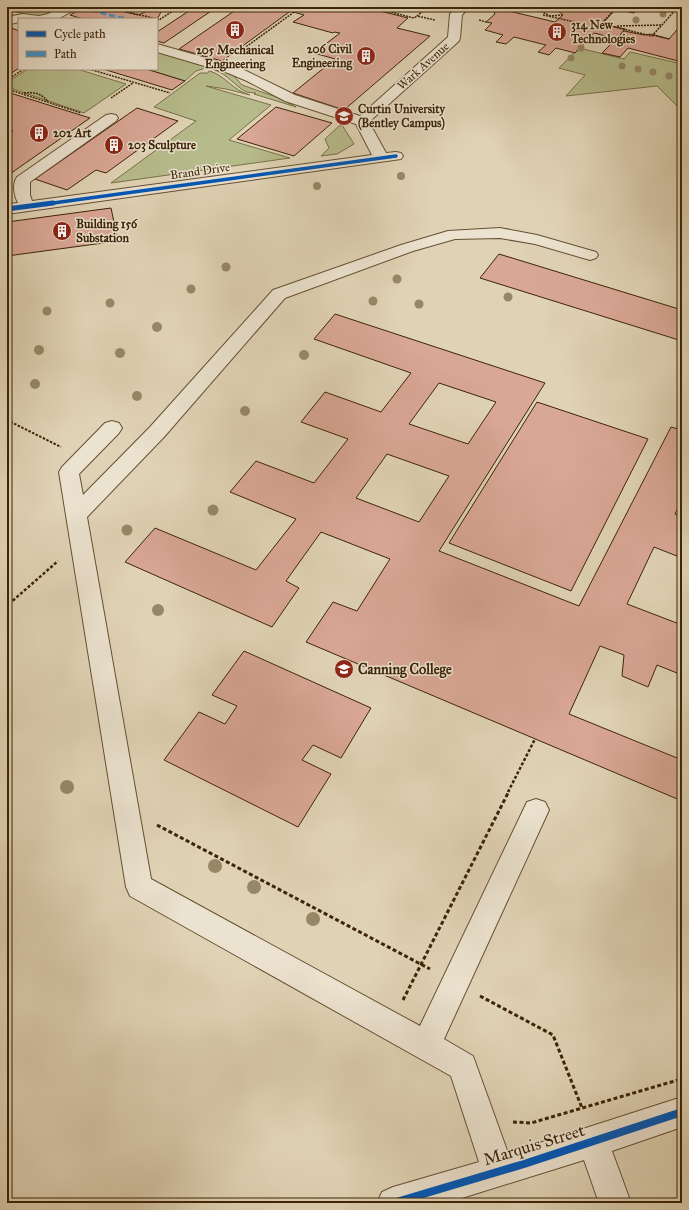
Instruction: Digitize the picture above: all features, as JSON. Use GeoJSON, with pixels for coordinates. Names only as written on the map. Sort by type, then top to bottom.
{"type":"FeatureCollection","features":[{"type":"Feature","properties":{"kind":"street"},"geometry":{"type":"LineString","coordinates":[[50,18],[70,7]]}},
{"type":"Feature","properties":{"kind":"street","name":"Wark Avenue"},"geometry":{"type":"LineString","coordinates":[[362,121],[454,38],[456,14],[463,7]]}},
{"type":"Feature","properties":{"kind":"street"},"geometry":{"type":"LineString","coordinates":[[7,13],[23,18]]}},
{"type":"Feature","properties":{"kind":"street"},"geometry":{"type":"LineString","coordinates":[[7,21],[18,19]]}},
{"type":"Feature","properties":{"kind":"street"},"geometry":{"type":"LineString","coordinates":[[158,48],[220,66],[242,74],[299,102],[362,121]]}},
{"type":"Feature","properties":{"kind":"street"},"geometry":{"type":"LineString","coordinates":[[27,206],[22,195],[14,188],[22,180],[111,118]]}},
{"type":"Feature","properties":{"kind":"street","name":"Brand Drive"},"geometry":{"type":"LineString","coordinates":[[7,209],[388,156],[363,125],[362,121]]}},
{"type":"Feature","properties":{"kind":"street"},"geometry":{"type":"LineString","coordinates":[[76,515],[157,432],[279,294],[407,248],[454,234],[500,233],[537,240],[590,255]]}},
{"type":"Feature","properties":{"kind":"street"},"geometry":{"type":"LineString","coordinates":[[112,428],[69,472],[140,887],[462,1066],[498,1171]]}},
{"type":"Feature","properties":{"kind":"street"},"geometry":{"type":"LineString","coordinates":[[426,1045],[536,810]]}},
{"type":"Feature","properties":{"kind":"street","name":"Marquis Street"},"geometry":{"type":"LineString","coordinates":[[393,1203],[593,1142],[682,1112]]}},
{"type":"Feature","properties":{"kind":"street"},"geometry":{"type":"LineString","coordinates":[[593,1142],[615,1203]]}},
{"type":"Feature","properties":{"kind":"path"},"geometry":{"type":"LineString","coordinates":[[107,7],[150,18]]}},
{"type":"Feature","properties":{"kind":"path"},"geometry":{"type":"LineString","coordinates":[[115,9],[119,7]]}},
{"type":"Feature","properties":{"kind":"path"},"geometry":{"type":"LineString","coordinates":[[158,20],[179,7]]}},
{"type":"Feature","properties":{"kind":"path"},"geometry":{"type":"LineString","coordinates":[[370,7],[414,18],[417,16],[437,21]]}},
{"type":"Feature","properties":{"kind":"path"},"geometry":{"type":"LineString","coordinates":[[370,7],[408,17]]}},
{"type":"Feature","properties":{"kind":"path"},"geometry":{"type":"LineString","coordinates":[[512,7],[516,11],[528,7]]}},
{"type":"Feature","properties":{"kind":"path"},"geometry":{"type":"LineString","coordinates":[[533,7],[550,16]]}},
{"type":"Feature","properties":{"kind":"path"},"geometry":{"type":"LineString","coordinates":[[617,7],[602,23],[669,39]]}},
{"type":"Feature","properties":{"kind":"path"},"geometry":{"type":"LineString","coordinates":[[652,36],[678,7]]}},
{"type":"Feature","properties":{"kind":"path"},"geometry":{"type":"LineString","coordinates":[[417,16],[422,11]]}},
{"type":"Feature","properties":{"kind":"path"},"geometry":{"type":"LineString","coordinates":[[220,66],[294,12]]}},
{"type":"Feature","properties":{"kind":"path"},"geometry":{"type":"LineString","coordinates":[[543,15],[575,22]]}},
{"type":"Feature","properties":{"kind":"path"},"geometry":{"type":"LineString","coordinates":[[546,16],[563,15]]}},
{"type":"Feature","properties":{"kind":"path"},"geometry":{"type":"LineString","coordinates":[[613,26],[662,25]]}},
{"type":"Feature","properties":{"kind":"path"},"geometry":{"type":"LineString","coordinates":[[7,80],[22,70]]}},
{"type":"Feature","properties":{"kind":"path"},"geometry":{"type":"LineString","coordinates":[[92,70],[170,93]]}},
{"type":"Feature","properties":{"kind":"path"},"geometry":{"type":"LineString","coordinates":[[105,74],[109,71]]}},
{"type":"Feature","properties":{"kind":"path"},"geometry":{"type":"LineString","coordinates":[[7,89],[86,115]]}},
{"type":"Feature","properties":{"kind":"path"},"geometry":{"type":"LineString","coordinates":[[21,94],[39,94],[48,102]]}},
{"type":"Feature","properties":{"kind":"path"},"geometry":{"type":"LineString","coordinates":[[7,420],[83,458]]}},
{"type":"Feature","properties":{"kind":"path"},"geometry":{"type":"LineString","coordinates":[[9,604],[81,540]]}},
{"type":"Feature","properties":{"kind":"path"},"geometry":{"type":"LineString","coordinates":[[391,1026],[535,739]]}},
{"type":"Feature","properties":{"kind":"path"},"geometry":{"type":"LineString","coordinates":[[156,824],[553,1035],[582,1108]]}},
{"type":"Feature","properties":{"kind":"path"},"geometry":{"type":"LineString","coordinates":[[509,1119],[514,1122],[531,1123],[678,1080],[682,1074]]}},
{"type":"Feature","properties":{"kind":"green space"},"geometry":{"type":"Polygon","coordinates":[[[11,7],[62,7],[49,14],[33,16],[13,11],[11,7]]]}},
{"type":"Feature","properties":{"kind":"green space"},"geometry":{"type":"Polygon","coordinates":[[[579,48],[624,59],[630,52],[682,64],[682,111],[657,86],[566,96],[585,75],[559,68],[579,48]]]}},
{"type":"Feature","properties":{"kind":"green space"},"geometry":{"type":"Polygon","coordinates":[[[158,52],[209,67],[196,71],[185,81],[149,70],[158,70],[158,52]]]}},
{"type":"Feature","properties":{"kind":"green space"},"geometry":{"type":"Polygon","coordinates":[[[217,69],[232,74],[242,85],[279,98],[296,107],[254,94],[256,93],[246,92],[215,70],[217,69]]]}},
{"type":"Feature","properties":{"kind":"green space"},"geometry":{"type":"Polygon","coordinates":[[[26,70],[80,70],[126,84],[84,113],[7,87],[7,82],[26,70]]]}},
{"type":"Feature","properties":{"kind":"green space"},"geometry":{"type":"Polygon","coordinates":[[[210,71],[244,93],[250,95],[206,86],[271,105],[229,140],[290,158],[111,183],[196,121],[154,107],[200,73],[208,73],[210,71]]]}},
{"type":"Feature","properties":{"kind":"green space"},"geometry":{"type":"Polygon","coordinates":[[[342,125],[354,144],[337,154],[321,156],[329,148],[325,139],[342,125]]]}},
{"type":"Feature","properties":{"kind":"building"},"geometry":{"type":"Polygon","coordinates":[[[84,7],[104,7],[138,15],[155,8],[161,12],[158,18],[80,18],[70,15],[84,7]]]}},
{"type":"Feature","properties":{"kind":"building","name":"205 Mechanical Engineering"},"geometry":{"type":"Polygon","coordinates":[[[195,7],[217,7],[164,43],[158,41],[158,31],[195,7]]]}},
{"type":"Feature","properties":{"kind":"building","name":"205 Mechanical Engineering"},"geometry":{"type":"Polygon","coordinates":[[[240,7],[296,7],[222,61],[179,49],[240,7]]]}},
{"type":"Feature","properties":{"kind":"building","name":"206 Civil Engineering"},"geometry":{"type":"Polygon","coordinates":[[[296,7],[364,7],[408,18],[397,28],[430,36],[344,110],[293,93],[335,59],[314,53],[340,33],[333,33],[293,22],[304,15],[290,11],[296,7]]]}},
{"type":"Feature","properties":{"kind":"building","name":"314 New Technologies"},"geometry":{"type":"Polygon","coordinates":[[[492,7],[555,22],[563,15],[553,7],[639,8],[634,13],[616,9],[602,24],[625,29],[617,39],[594,33],[575,53],[556,48],[549,55],[538,52],[546,45],[514,37],[506,44],[496,42],[503,35],[485,30],[492,23],[486,22],[495,14],[492,7]]]}},
{"type":"Feature","properties":{"kind":"building"},"geometry":{"type":"Polygon","coordinates":[[[682,24],[682,62],[628,48],[620,57],[602,53],[624,31],[644,35],[651,34],[669,39],[682,24]]]}},
{"type":"Feature","properties":{"kind":"building"},"geometry":{"type":"Polygon","coordinates":[[[7,26],[18,31],[18,69],[7,76],[7,26]]]}},
{"type":"Feature","properties":{"kind":"building"},"geometry":{"type":"Polygon","coordinates":[[[106,70],[149,70],[185,81],[172,90],[106,70]]]}},
{"type":"Feature","properties":{"kind":"building","name":"202 Art"},"geometry":{"type":"Polygon","coordinates":[[[7,92],[90,118],[7,176],[7,135],[13,131],[7,129],[7,92]]]}},
{"type":"Feature","properties":{"kind":"building"},"geometry":{"type":"Polygon","coordinates":[[[276,107],[332,123],[294,156],[237,139],[276,107]]]}},
{"type":"Feature","properties":{"kind":"building","name":"203 Sculpture"},"geometry":{"type":"Polygon","coordinates":[[[137,108],[178,121],[106,173],[96,170],[67,190],[35,179],[137,108]]]}},
{"type":"Feature","properties":{"kind":"building","name":"Building 156 Substation"},"geometry":{"type":"Polygon","coordinates":[[[111,208],[118,241],[7,256],[7,222],[111,208]]]}},
{"type":"Feature","properties":{"kind":"building"},"geometry":{"type":"Polygon","coordinates":[[[499,254],[682,310],[682,341],[480,278],[499,254]]]}},
{"type":"Feature","properties":{"kind":"building"},"geometry":{"type":"Polygon","coordinates":[[[335,314],[545,383],[439,551],[579,606],[671,427],[682,430],[682,500],[675,514],[682,517],[682,558],[654,547],[627,604],[682,625],[682,675],[657,665],[648,687],[622,676],[624,655],[600,646],[569,714],[682,760],[682,801],[306,642],[333,602],[357,611],[390,559],[321,532],[286,581],[299,588],[272,627],[125,562],[155,528],[256,570],[296,519],[230,492],[256,461],[314,483],[348,439],[301,422],[325,392],[381,412],[411,373],[314,339],[335,314]],[[439,383],[409,424],[468,444],[496,402],[439,383]],[[387,454],[356,498],[419,522],[449,476],[387,454]]]}},
{"type":"Feature","properties":{"kind":"building"},"geometry":{"type":"Polygon","coordinates":[[[537,402],[648,439],[571,591],[449,543],[537,402]]]}},
{"type":"Feature","properties":{"kind":"building"},"geometry":{"type":"Polygon","coordinates":[[[244,651],[371,708],[341,758],[313,745],[302,760],[331,774],[298,827],[164,760],[199,712],[225,724],[237,706],[212,695],[244,651]]]}},
{"type":"Feature","properties":{"kind":"marked path"},"geometry":{"type":"LineString","coordinates":[[83,8],[121,18],[126,15]]}},
{"type":"Feature","properties":{"kind":"cycle path"},"geometry":{"type":"LineString","coordinates":[[7,209],[396,156]]}},
{"type":"Feature","properties":{"kind":"cycle path"},"geometry":{"type":"LineString","coordinates":[[393,1203],[524,1164],[682,1112]]}},
{"type":"Feature","properties":{"kind":"place","name":"205 Mechanical Engineering"},"geometry":{"type":"Point","coordinates":[235,30]}},
{"type":"Feature","properties":{"kind":"place","name":"314 New Technologies"},"geometry":{"type":"Point","coordinates":[557,32]}},
{"type":"Feature","properties":{"kind":"place","name":"206 Civil Engineering"},"geometry":{"type":"Point","coordinates":[366,56]}},
{"type":"Feature","properties":{"kind":"place","name":"Curtin University (Bentley Campus)"},"geometry":{"type":"Point","coordinates":[344,116]}},
{"type":"Feature","properties":{"kind":"place","name":"202 Art"},"geometry":{"type":"Point","coordinates":[39,133]}},
{"type":"Feature","properties":{"kind":"place","name":"203 Sculpture"},"geometry":{"type":"Point","coordinates":[114,145]}},
{"type":"Feature","properties":{"kind":"place","name":"Building 156 Substation"},"geometry":{"type":"Point","coordinates":[62,231]}},
{"type":"Feature","properties":{"kind":"place","name":"Canning College"},"geometry":{"type":"Point","coordinates":[344,669]}}]}
